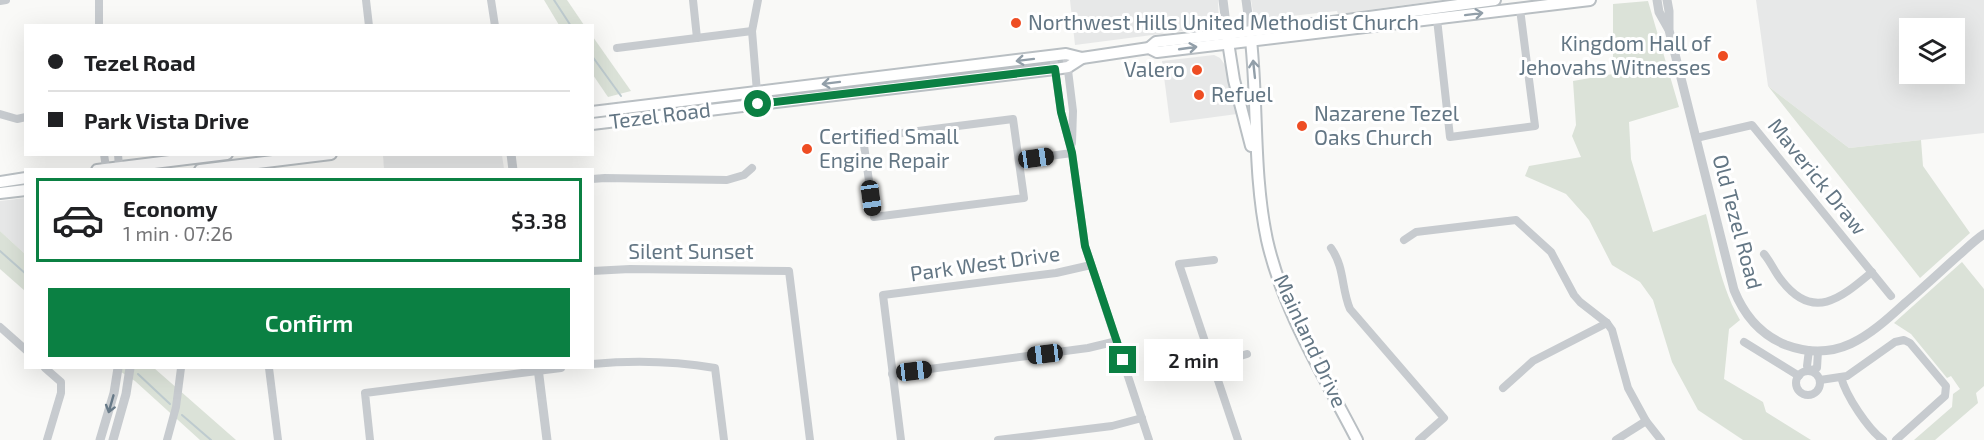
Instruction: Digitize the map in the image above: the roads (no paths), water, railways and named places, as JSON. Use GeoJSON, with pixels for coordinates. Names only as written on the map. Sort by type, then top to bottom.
{"type":"FeatureCollection","features":[{"type":"Feature","properties":{"kind":"main road","name":"Tezel Road"},"geometry":{"type":"LineString","coordinates":[[1250,35],[1327,22],[1494,0]]}},
{"type":"Feature","properties":{"kind":"main road","name":"Tezel Road"},"geometry":{"type":"LineString","coordinates":[[594,112],[1066,54],[1082,58],[1149,48],[1157,52],[1228,37],[1437,19],[1590,0]]}},
{"type":"Feature","properties":{"kind":"main road","name":"Mainland Drive"},"geometry":{"type":"LineString","coordinates":[[1250,35],[1255,78],[1257,170]]}},
{"type":"Feature","properties":{"kind":"main road","name":"Mainland Drive"},"geometry":{"type":"LineString","coordinates":[[1228,37],[1234,80],[1257,170],[1268,240],[1283,292],[1357,440]]}},
{"type":"Feature","properties":{"kind":"main road","name":"Tezel Road"},"geometry":{"type":"LineString","coordinates":[[594,124],[1055,69],[1068,67],[1082,58]]}},
{"type":"Feature","properties":{"kind":"main road"},"geometry":{"type":"LineString","coordinates":[[119,168],[212,156]]}},
{"type":"Feature","properties":{"kind":"main road"},"geometry":{"type":"LineString","coordinates":[[216,168],[315,156]]}},
{"type":"Feature","properties":{"kind":"main road"},"geometry":{"type":"LineString","coordinates":[[0,182],[24,178]]}},
{"type":"Feature","properties":{"kind":"main road"},"geometry":{"type":"LineString","coordinates":[[0,193],[24,190]]}},
{"type":"Feature","properties":{"kind":"street"},"geometry":{"type":"LineString","coordinates":[[0,1],[6,0]]}},
{"type":"Feature","properties":{"kind":"street"},"geometry":{"type":"LineString","coordinates":[[99,0],[99,24]]}},
{"type":"Feature","properties":{"kind":"street"},"geometry":{"type":"LineString","coordinates":[[366,0],[369,24]]}},
{"type":"Feature","properties":{"kind":"street"},"geometry":{"type":"LineString","coordinates":[[491,0],[495,24]]}},
{"type":"Feature","properties":{"kind":"street"},"geometry":{"type":"LineString","coordinates":[[693,0],[697,38]]}},
{"type":"Feature","properties":{"kind":"street"},"geometry":{"type":"LineString","coordinates":[[758,0],[752,31],[758,104]]}},
{"type":"Feature","properties":{"kind":"street"},"geometry":{"type":"LineString","coordinates":[[1223,0],[1228,37]]}},
{"type":"Feature","properties":{"kind":"street"},"geometry":{"type":"LineString","coordinates":[[1246,0],[1250,35]]}},
{"type":"Feature","properties":{"kind":"street","name":"Old Tezel Road"},"geometry":{"type":"LineString","coordinates":[[1657,0],[1659,12],[1669,30],[1734,290],[1742,307],[1759,328],[1774,339],[1791,346],[1814,351],[1846,346],[1870,334],[1984,234]]}},
{"type":"Feature","properties":{"kind":"street","name":"Old Tezel Road"},"geometry":{"type":"LineString","coordinates":[[1667,0],[1670,11],[1669,30]]}},
{"type":"Feature","properties":{"kind":"street"},"geometry":{"type":"LineString","coordinates":[[1437,19],[1450,137],[1535,126],[1520,9]]}},
{"type":"Feature","properties":{"kind":"street"},"geometry":{"type":"LineString","coordinates":[[617,48],[752,31]]}},
{"type":"Feature","properties":{"kind":"street"},"geometry":{"type":"LineString","coordinates":[[1066,54],[1073,111],[1072,153]]}},
{"type":"Feature","properties":{"kind":"street"},"geometry":{"type":"LineString","coordinates":[[1053,56],[1061,112],[1072,153],[1083,234],[1149,440]]}},
{"type":"Feature","properties":{"kind":"street"},"geometry":{"type":"LineString","coordinates":[[0,114],[16,118],[24,117]]}},
{"type":"Feature","properties":{"kind":"street"},"geometry":{"type":"LineString","coordinates":[[1013,118],[1019,160],[1024,198],[874,217],[863,138],[1013,118]]}},
{"type":"Feature","properties":{"kind":"street","name":"Maverick Draw"},"geometry":{"type":"LineString","coordinates":[[1696,138],[1752,124],[1891,296]]}},
{"type":"Feature","properties":{"kind":"street"},"geometry":{"type":"LineString","coordinates":[[1019,160],[1072,153]]}},
{"type":"Feature","properties":{"kind":"street"},"geometry":{"type":"LineString","coordinates":[[594,179],[727,180],[744,175],[752,168]]}},
{"type":"Feature","properties":{"kind":"street"},"geometry":{"type":"LineString","coordinates":[[1404,240],[1416,232],[1516,219],[1551,252],[1580,302],[1607,323],[1616,338],[1628,388],[1646,421],[1661,440]]}},
{"type":"Feature","properties":{"kind":"street"},"geometry":{"type":"LineString","coordinates":[[1331,248],[1341,265],[1350,309],[1444,418],[1419,440]]}},
{"type":"Feature","properties":{"kind":"street"},"geometry":{"type":"LineString","coordinates":[[1764,254],[1789,289],[1816,303],[1836,300],[1872,272]]}},
{"type":"Feature","properties":{"kind":"street"},"geometry":{"type":"LineString","coordinates":[[1214,260],[1179,264],[1238,440]]}},
{"type":"Feature","properties":{"kind":"street","name":"Park West Drive"},"geometry":{"type":"LineString","coordinates":[[892,374],[883,295],[1056,273],[1091,264]]}},
{"type":"Feature","properties":{"kind":"street","name":"Silent Sunset"},"geometry":{"type":"LineString","coordinates":[[594,271],[630,269],[789,271],[810,440]]}},
{"type":"Feature","properties":{"kind":"street"},"geometry":{"type":"LineString","coordinates":[[1503,388],[1533,361],[1607,323]]}},
{"type":"Feature","properties":{"kind":"street"},"geometry":{"type":"LineString","coordinates":[[0,327],[24,348]]}},
{"type":"Feature","properties":{"kind":"street"},"geometry":{"type":"LineString","coordinates":[[1820,380],[1847,376],[1895,342],[1904,340],[1910,343],[1946,386],[1945,396],[1896,440]]}},
{"type":"Feature","properties":{"kind":"street"},"geometry":{"type":"LineString","coordinates":[[901,440],[892,374],[1088,348],[1117,341]]}},
{"type":"Feature","properties":{"kind":"street"},"geometry":{"type":"LineString","coordinates":[[1744,342],[1799,376]]}},
{"type":"Feature","properties":{"kind":"street"},"geometry":{"type":"LineString","coordinates":[[1810,371],[1820,380],[1818,390],[1807,395],[1798,389],[1796,381],[1803,372],[1817,368],[1814,351]]}},
{"type":"Feature","properties":{"kind":"street"},"geometry":{"type":"LineString","coordinates":[[1211,365],[1247,354]]}},
{"type":"Feature","properties":{"kind":"street"},"geometry":{"type":"LineString","coordinates":[[594,363],[637,360],[684,363],[715,368],[724,440]]}},
{"type":"Feature","properties":{"kind":"street"},"geometry":{"type":"LineString","coordinates":[[46,369],[61,382],[61,393],[46,440]]}},
{"type":"Feature","properties":{"kind":"street"},"geometry":{"type":"LineString","coordinates":[[100,440],[114,393],[118,369]]}},
{"type":"Feature","properties":{"kind":"street"},"geometry":{"type":"LineString","coordinates":[[113,440],[126,394],[130,369]]}},
{"type":"Feature","properties":{"kind":"street"},"geometry":{"type":"LineString","coordinates":[[167,440],[178,396],[181,369]]}},
{"type":"Feature","properties":{"kind":"street"},"geometry":{"type":"LineString","coordinates":[[269,369],[278,440]]}},
{"type":"Feature","properties":{"kind":"street"},"geometry":{"type":"LineString","coordinates":[[370,440],[365,393],[538,369],[547,440]]}},
{"type":"Feature","properties":{"kind":"street"},"geometry":{"type":"LineString","coordinates":[[1841,377],[1850,400],[1883,440]]}},
{"type":"Feature","properties":{"kind":"street"},"geometry":{"type":"LineString","coordinates":[[998,440],[1067,436],[1142,418]]}},
{"type":"Feature","properties":{"kind":"street"},"geometry":{"type":"LineString","coordinates":[[1616,440],[1646,421]]}},
{"type":"Feature","properties":{"kind":"waterway"},"geometry":{"type":"LineString","coordinates":[[554,0],[570,24]]}},
{"type":"Feature","properties":{"kind":"waterway"},"geometry":{"type":"LineString","coordinates":[[594,59],[621,96]]}},
{"type":"Feature","properties":{"kind":"waterway"},"geometry":{"type":"LineString","coordinates":[[0,251],[24,272]]}},
{"type":"Feature","properties":{"kind":"waterway"},"geometry":{"type":"LineString","coordinates":[[138,374],[170,404]]}},
{"type":"Feature","properties":{"kind":"waterway"},"geometry":{"type":"LineString","coordinates":[[182,415],[211,440]]}},
{"type":"Feature","properties":{"kind":"place","name":"Northwest Hills United Methodist Church"},"geometry":{"type":"Point","coordinates":[1016,23]}},
{"type":"Feature","properties":{"kind":"place","name":"Kingdom Hall of Jehovahs Witnesses"},"geometry":{"type":"Point","coordinates":[1723,56]}},
{"type":"Feature","properties":{"kind":"place","name":"Valero"},"geometry":{"type":"Point","coordinates":[1197,70]}},
{"type":"Feature","properties":{"kind":"place","name":"Refuel"},"geometry":{"type":"Point","coordinates":[1199,95]}},
{"type":"Feature","properties":{"kind":"place","name":"Nazarene Tezel Oaks Church"},"geometry":{"type":"Point","coordinates":[1302,126]}},
{"type":"Feature","properties":{"kind":"place","name":"Certified Small Engine Repair"},"geometry":{"type":"Point","coordinates":[807,149]}}]}
